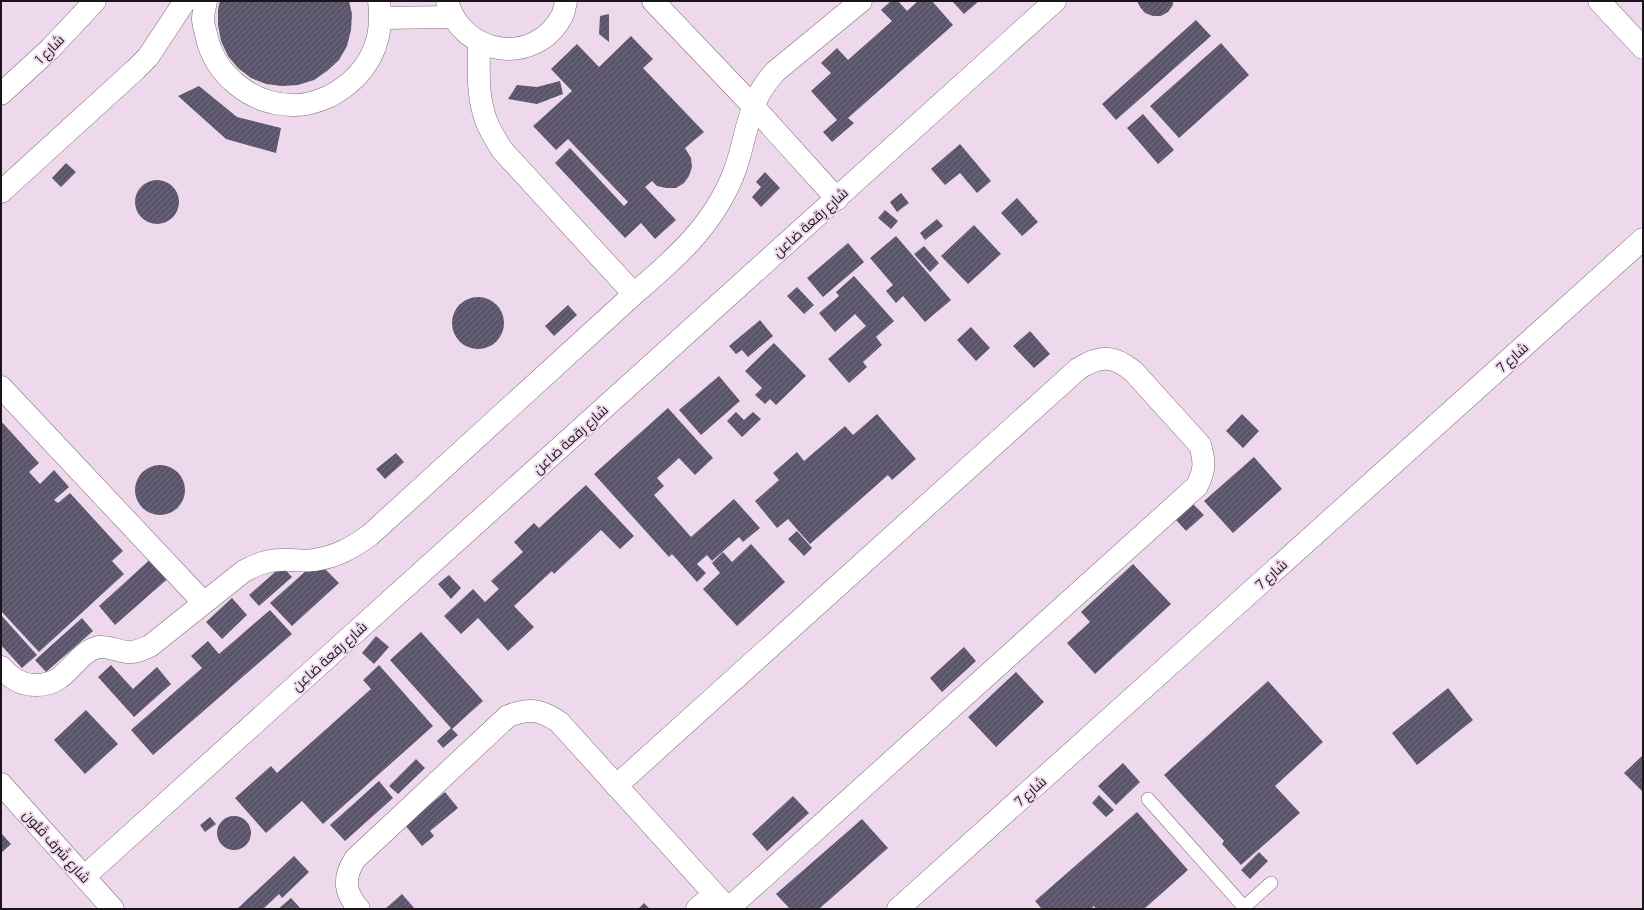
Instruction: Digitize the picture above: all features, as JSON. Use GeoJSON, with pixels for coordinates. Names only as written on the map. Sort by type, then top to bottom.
{"type":"FeatureCollection","features":[{"type":"Feature","properties":{"kind":"street","name":"شارع 1"},"geometry":{"type":"LineString","coordinates":[[1,94],[50,49],[95,1]]}},
{"type":"Feature","properties":{"kind":"street"},"geometry":{"type":"LineString","coordinates":[[1,192],[144,61],[185,1]]}},
{"type":"Feature","properties":{"kind":"street"},"geometry":{"type":"LineString","coordinates":[[206,1],[203,20],[208,46],[221,71],[241,90],[266,102],[293,106],[320,101],[345,88],[364,69],[376,45],[380,9],[450,9],[460,27],[468,36],[479,43],[502,49],[526,47],[547,35],[562,16],[566,1]]}},
{"type":"Feature","properties":{"kind":"street"},"geometry":{"type":"LineString","coordinates":[[653,1],[753,106],[837,198]]}},
{"type":"Feature","properties":{"kind":"street"},"geometry":{"type":"LineString","coordinates":[[1,667],[12,678],[21,683],[41,685],[51,683],[60,679],[90,651],[99,647],[108,647],[127,652],[150,646],[244,571],[256,565],[267,561],[312,560],[333,556],[353,548],[376,530],[634,294],[677,257],[697,236],[712,215],[724,194],[734,170],[753,106],[758,93],[766,81],[776,71],[861,1]]}},
{"type":"Feature","properties":{"kind":"street","name":"شارع رِقعة ضاعِن"},"geometry":{"type":"LineString","coordinates":[[84,877],[1055,1]]}},
{"type":"Feature","properties":{"kind":"street"},"geometry":{"type":"LineString","coordinates":[[1599,1],[1643,48]]}},
{"type":"Feature","properties":{"kind":"street"},"geometry":{"type":"LineString","coordinates":[[479,43],[480,95],[484,115],[502,150],[634,294]]}},
{"type":"Feature","properties":{"kind":"street","name":"شارع 7"},"geometry":{"type":"LineString","coordinates":[[898,909],[1643,239]]}},
{"type":"Feature","properties":{"kind":"street"},"geometry":{"type":"LineString","coordinates":[[616,786],[1078,369],[1091,361],[1106,358],[1121,362],[1134,371],[1200,445],[1204,459],[1203,473],[1196,486],[723,904],[697,909]]}},
{"type":"Feature","properties":{"kind":"street"},"geometry":{"type":"LineString","coordinates":[[1,387],[204,603]]}},
{"type":"Feature","properties":{"kind":"street"},"geometry":{"type":"LineString","coordinates":[[359,909],[351,900],[347,890],[349,868],[354,859],[508,716],[521,711],[534,710],[548,714],[559,722],[723,904]]}},
{"type":"Feature","properties":{"kind":"street","name":"شارع شَرف قَنُّون"},"geometry":{"type":"LineString","coordinates":[[1,784],[113,909]]}},
{"type":"Feature","properties":{"kind":"lane"},"geometry":{"type":"LineString","coordinates":[[1148,799],[1243,908],[1271,883]]}},
{"type":"Feature","properties":{"kind":"building"},"geometry":{"type":"Polygon","coordinates":[[[220,1],[349,1],[352,14],[351,30],[347,46],[339,60],[314,80],[298,85],[282,86],[266,84],[251,78],[238,68],[228,56],[221,41],[218,25],[218,9],[220,1]]]}},
{"type":"Feature","properties":{"kind":"building"},"geometry":{"type":"Polygon","coordinates":[[[891,1],[898,1],[907,11],[918,1],[932,1],[953,25],[848,118],[854,123],[832,142],[823,132],[837,120],[811,91],[831,73],[821,63],[837,48],[848,60],[892,21],[881,10],[891,1]]]}},
{"type":"Feature","properties":{"kind":"building"},"geometry":{"type":"Polygon","coordinates":[[[952,1],[979,1],[964,14],[952,1]]]}},
{"type":"Feature","properties":{"kind":"building"},"geometry":{"type":"Polygon","coordinates":[[[1137,1],[1173,1],[1173,5],[1168,12],[1161,16],[1153,16],[1145,13],[1137,1]]]}},
{"type":"Feature","properties":{"kind":"building"},"geometry":{"type":"Polygon","coordinates":[[[609,14],[609,42],[599,34],[600,16],[609,14]]]}},
{"type":"Feature","properties":{"kind":"building"},"geometry":{"type":"Polygon","coordinates":[[[1196,20],[1211,36],[1116,120],[1102,104],[1196,20]]]}},
{"type":"Feature","properties":{"kind":"building"},"geometry":{"type":"Polygon","coordinates":[[[631,36],[653,59],[643,68],[704,132],[685,148],[691,158],[692,167],[689,176],[684,183],[676,188],[666,188],[657,186],[652,181],[645,187],[676,220],[655,239],[641,223],[625,238],[555,163],[570,148],[624,206],[628,202],[568,139],[556,150],[533,126],[572,91],[551,69],[577,44],[599,67],[631,36]]]}},
{"type":"Feature","properties":{"kind":"building"},"geometry":{"type":"Polygon","coordinates":[[[1221,43],[1249,75],[1179,138],[1150,106],[1221,43]]]}},
{"type":"Feature","properties":{"kind":"building"},"geometry":{"type":"Polygon","coordinates":[[[560,81],[563,94],[537,104],[508,99],[517,85],[537,87],[560,81]]]}},
{"type":"Feature","properties":{"kind":"building"},"geometry":{"type":"Polygon","coordinates":[[[199,86],[237,117],[281,128],[276,153],[226,139],[178,96],[199,86]]]}},
{"type":"Feature","properties":{"kind":"building"},"geometry":{"type":"Polygon","coordinates":[[[1143,114],[1174,150],[1158,164],[1127,128],[1143,114]]]}},
{"type":"Feature","properties":{"kind":"building"},"geometry":{"type":"Polygon","coordinates":[[[960,144],[991,181],[977,193],[960,173],[945,185],[931,169],[960,144]]]}},
{"type":"Feature","properties":{"kind":"building"},"geometry":{"type":"Polygon","coordinates":[[[66,163],[76,172],[61,187],[52,178],[66,163]]]}},
{"type":"Feature","properties":{"kind":"building"},"geometry":{"type":"Polygon","coordinates":[[[765,172],[780,188],[761,207],[752,197],[761,187],[756,182],[765,172]]]}},
{"type":"Feature","properties":{"kind":"building"},"geometry":{"type":"Polygon","coordinates":[[[153,180],[161,180],[173,186],[179,198],[179,206],[173,218],[161,224],[153,224],[141,218],[135,206],[135,198],[141,186],[153,180]]]}},
{"type":"Feature","properties":{"kind":"building"},"geometry":{"type":"Polygon","coordinates":[[[901,193],[909,203],[897,212],[890,202],[901,193]]]}},
{"type":"Feature","properties":{"kind":"building"},"geometry":{"type":"Polygon","coordinates":[[[1017,198],[1038,222],[1022,236],[1001,213],[1017,198]]]}},
{"type":"Feature","properties":{"kind":"building"},"geometry":{"type":"Polygon","coordinates":[[[885,210],[898,221],[891,229],[878,218],[885,210]]]}},
{"type":"Feature","properties":{"kind":"building"},"geometry":{"type":"Polygon","coordinates":[[[937,219],[943,226],[925,240],[920,233],[937,219]]]}},
{"type":"Feature","properties":{"kind":"building"},"geometry":{"type":"Polygon","coordinates":[[[974,225],[1001,254],[968,284],[941,256],[974,225]]]}},
{"type":"Feature","properties":{"kind":"building"},"geometry":{"type":"Polygon","coordinates":[[[896,236],[951,300],[925,322],[903,296],[896,303],[886,291],[893,285],[870,258],[896,236]]]}},
{"type":"Feature","properties":{"kind":"building"},"geometry":{"type":"Polygon","coordinates":[[[848,243],[864,262],[823,297],[807,278],[848,243]]]}},
{"type":"Feature","properties":{"kind":"building"},"geometry":{"type":"Polygon","coordinates":[[[924,246],[939,263],[930,272],[914,254],[924,246]]]}},
{"type":"Feature","properties":{"kind":"building"},"geometry":{"type":"Polygon","coordinates":[[[854,276],[894,321],[876,337],[882,345],[863,362],[867,367],[849,383],[828,359],[866,326],[855,314],[835,332],[819,313],[839,296],[836,292],[854,276]]]}},
{"type":"Feature","properties":{"kind":"building"},"geometry":{"type":"Polygon","coordinates":[[[797,287],[814,305],[804,314],[787,296],[797,287]]]}},
{"type":"Feature","properties":{"kind":"building"},"geometry":{"type":"Polygon","coordinates":[[[478,297],[488,299],[496,305],[502,313],[504,323],[502,333],[496,341],[488,347],[478,349],[468,347],[460,341],[454,333],[452,323],[454,313],[460,305],[468,299],[478,297]]]}},
{"type":"Feature","properties":{"kind":"building"},"geometry":{"type":"Polygon","coordinates":[[[568,305],[577,315],[554,336],[545,326],[568,305]]]}},
{"type":"Feature","properties":{"kind":"building"},"geometry":{"type":"Polygon","coordinates":[[[760,320],[773,336],[748,357],[742,350],[736,354],[729,346],[760,320]]]}},
{"type":"Feature","properties":{"kind":"building"},"geometry":{"type":"Polygon","coordinates":[[[971,327],[990,348],[976,361],[957,340],[971,327]]]}},
{"type":"Feature","properties":{"kind":"building"},"geometry":{"type":"Polygon","coordinates":[[[1030,331],[1050,354],[1034,368],[1013,346],[1030,331]]]}},
{"type":"Feature","properties":{"kind":"building"},"geometry":{"type":"Polygon","coordinates":[[[774,343],[806,376],[776,405],[770,399],[765,404],[755,395],[762,388],[745,371],[774,343]]]}},
{"type":"Feature","properties":{"kind":"building"},"geometry":{"type":"Polygon","coordinates":[[[719,376],[740,401],[701,435],[679,410],[719,376]]]}},
{"type":"Feature","properties":{"kind":"building"},"geometry":{"type":"Polygon","coordinates":[[[668,408],[713,458],[695,475],[679,458],[657,478],[664,486],[654,495],[691,537],[734,499],[760,528],[743,542],[739,537],[712,561],[707,555],[697,564],[706,573],[697,582],[672,554],[669,557],[594,474],[668,408]]]}},
{"type":"Feature","properties":{"kind":"building"},"geometry":{"type":"Polygon","coordinates":[[[736,412],[744,420],[753,412],[761,419],[742,437],[727,421],[736,412]]]}},
{"type":"Feature","properties":{"kind":"building"},"geometry":{"type":"Polygon","coordinates":[[[877,414],[916,459],[892,480],[888,475],[810,544],[788,519],[777,528],[755,501],[779,480],[773,473],[797,452],[804,461],[845,426],[853,435],[877,414]]]}},
{"type":"Feature","properties":{"kind":"building"},"geometry":{"type":"Polygon","coordinates":[[[1242,414],[1259,431],[1243,448],[1226,431],[1242,414]]]}},
{"type":"Feature","properties":{"kind":"building"},"geometry":{"type":"Polygon","coordinates":[[[1,421],[39,463],[29,472],[40,484],[54,470],[69,487],[54,500],[58,503],[70,493],[123,551],[112,561],[124,574],[39,652],[1,611],[1,421]]]}},
{"type":"Feature","properties":{"kind":"building"},"geometry":{"type":"Polygon","coordinates":[[[396,453],[404,462],[385,479],[376,469],[396,453]]]}},
{"type":"Feature","properties":{"kind":"building"},"geometry":{"type":"Polygon","coordinates":[[[1254,457],[1282,489],[1233,533],[1204,501],[1254,457]]]}},
{"type":"Feature","properties":{"kind":"building"},"geometry":{"type":"Polygon","coordinates":[[[160,465],[174,469],[181,476],[185,490],[181,504],[174,511],[160,515],[146,511],[139,504],[135,490],[139,476],[146,469],[160,465]]]}},
{"type":"Feature","properties":{"kind":"building"},"geometry":{"type":"Polygon","coordinates":[[[586,485],[634,536],[620,549],[601,530],[554,574],[552,571],[514,606],[534,627],[508,651],[478,618],[461,634],[444,616],[473,589],[485,602],[499,589],[491,581],[523,552],[514,542],[534,523],[539,528],[586,485]]]}},
{"type":"Feature","properties":{"kind":"building"},"geometry":{"type":"Polygon","coordinates":[[[1193,504],[1204,515],[1186,531],[1176,520],[1193,504]]]}},
{"type":"Feature","properties":{"kind":"building"},"geometry":{"type":"Polygon","coordinates":[[[797,531],[812,548],[804,556],[788,539],[797,531]]]}},
{"type":"Feature","properties":{"kind":"building"},"geometry":{"type":"Polygon","coordinates":[[[751,544],[785,582],[737,626],[703,589],[720,573],[712,563],[723,552],[732,562],[751,544]]]}},
{"type":"Feature","properties":{"kind":"building"},"geometry":{"type":"Polygon","coordinates":[[[155,555],[172,575],[115,625],[99,606],[155,555]]]}},
{"type":"Feature","properties":{"kind":"building"},"geometry":{"type":"Polygon","coordinates":[[[317,561],[339,583],[292,626],[270,603],[317,561]]]}},
{"type":"Feature","properties":{"kind":"building"},"geometry":{"type":"Polygon","coordinates":[[[1133,564],[1171,604],[1095,674],[1067,643],[1090,622],[1081,612],[1133,564]]]}},
{"type":"Feature","properties":{"kind":"building"},"geometry":{"type":"Polygon","coordinates":[[[282,566],[292,577],[259,606],[249,595],[282,566]]]}},
{"type":"Feature","properties":{"kind":"building"},"geometry":{"type":"Polygon","coordinates":[[[449,575],[461,588],[451,599],[438,584],[449,575]]]}},
{"type":"Feature","properties":{"kind":"building"},"geometry":{"type":"Polygon","coordinates":[[[232,598],[247,615],[222,639],[206,622],[232,598]]]}},
{"type":"Feature","properties":{"kind":"building"},"geometry":{"type":"Polygon","coordinates":[[[270,610],[292,634],[153,755],[131,730],[202,668],[191,656],[208,641],[219,654],[270,610]]]}},
{"type":"Feature","properties":{"kind":"building"},"geometry":{"type":"Polygon","coordinates":[[[1,615],[37,655],[22,668],[1,645],[1,615]]]}},
{"type":"Feature","properties":{"kind":"building"},"geometry":{"type":"Polygon","coordinates":[[[82,618],[93,631],[46,672],[35,660],[82,618]]]}},
{"type":"Feature","properties":{"kind":"building"},"geometry":{"type":"Polygon","coordinates":[[[421,632],[483,701],[452,729],[458,735],[443,748],[437,741],[451,728],[390,660],[421,632]]]}},
{"type":"Feature","properties":{"kind":"building"},"geometry":{"type":"Polygon","coordinates":[[[376,636],[389,647],[374,664],[362,653],[376,636]]]}},
{"type":"Feature","properties":{"kind":"building"},"geometry":{"type":"Polygon","coordinates":[[[964,647],[976,661],[942,692],[930,678],[964,647]]]}},
{"type":"Feature","properties":{"kind":"building"},"geometry":{"type":"Polygon","coordinates":[[[111,665],[133,689],[157,667],[171,684],[134,717],[98,677],[111,665]]]}},
{"type":"Feature","properties":{"kind":"building"},"geometry":{"type":"Polygon","coordinates":[[[379,665],[433,726],[323,824],[302,801],[266,833],[235,798],[271,766],[277,773],[371,689],[363,680],[379,665]]]}},
{"type":"Feature","properties":{"kind":"building"},"geometry":{"type":"Polygon","coordinates":[[[1016,672],[1044,702],[996,747],[968,717],[1016,672]]]}},
{"type":"Feature","properties":{"kind":"building"},"geometry":{"type":"Polygon","coordinates":[[[1268,681],[1323,742],[1275,786],[1300,813],[1241,865],[1222,844],[1224,841],[1164,775],[1268,681]]]}},
{"type":"Feature","properties":{"kind":"building"},"geometry":{"type":"Polygon","coordinates":[[[1448,688],[1473,720],[1417,765],[1392,733],[1448,688]]]}},
{"type":"Feature","properties":{"kind":"building"},"geometry":{"type":"Polygon","coordinates":[[[86,710],[118,744],[85,774],[54,740],[86,710]]]}},
{"type":"Feature","properties":{"kind":"building"},"geometry":{"type":"Polygon","coordinates":[[[1642,756],[1643,757],[1643,792],[1624,773],[1642,756]]]}},
{"type":"Feature","properties":{"kind":"building"},"geometry":{"type":"Polygon","coordinates":[[[416,759],[425,768],[398,794],[389,786],[416,759]]]}},
{"type":"Feature","properties":{"kind":"building"},"geometry":{"type":"Polygon","coordinates":[[[1123,763],[1140,782],[1116,805],[1098,786],[1123,763]]]}},
{"type":"Feature","properties":{"kind":"building"},"geometry":{"type":"Polygon","coordinates":[[[379,781],[393,798],[345,841],[330,825],[379,781]]]}},
{"type":"Feature","properties":{"kind":"building"},"geometry":{"type":"Polygon","coordinates":[[[445,792],[458,808],[430,831],[434,836],[422,846],[405,825],[445,792]]]}},
{"type":"Feature","properties":{"kind":"building"},"geometry":{"type":"Polygon","coordinates":[[[1099,795],[1114,810],[1106,817],[1092,803],[1099,795]]]}},
{"type":"Feature","properties":{"kind":"building"},"geometry":{"type":"Polygon","coordinates":[[[793,796],[809,813],[767,851],[752,834],[793,796]]]}},
{"type":"Feature","properties":{"kind":"building"},"geometry":{"type":"Polygon","coordinates":[[[1137,812],[1188,870],[1144,909],[1096,909],[1094,906],[1091,909],[1042,909],[1035,901],[1137,812]]]}},
{"type":"Feature","properties":{"kind":"building"},"geometry":{"type":"Polygon","coordinates":[[[231,816],[237,816],[241,817],[248,823],[251,833],[250,840],[244,847],[237,850],[231,850],[227,849],[220,843],[217,836],[217,830],[218,826],[224,819],[231,816]]]}},
{"type":"Feature","properties":{"kind":"building"},"geometry":{"type":"Polygon","coordinates":[[[210,817],[216,824],[205,832],[200,825],[210,817]]]}},
{"type":"Feature","properties":{"kind":"building"},"geometry":{"type":"Polygon","coordinates":[[[862,819],[888,848],[819,909],[790,909],[776,894],[862,819]]]}},
{"type":"Feature","properties":{"kind":"building"},"geometry":{"type":"Polygon","coordinates":[[[1,833],[11,844],[1,853],[1,833]]]}},
{"type":"Feature","properties":{"kind":"building"},"geometry":{"type":"Polygon","coordinates":[[[1259,852],[1268,861],[1250,879],[1241,870],[1259,852]]]}},
{"type":"Feature","properties":{"kind":"building"},"geometry":{"type":"Polygon","coordinates":[[[294,856],[309,872],[282,898],[279,894],[263,909],[237,909],[294,856]]]}},
{"type":"Feature","properties":{"kind":"building"},"geometry":{"type":"Polygon","coordinates":[[[402,894],[415,909],[385,909],[402,894]]]}},
{"type":"Feature","properties":{"kind":"building"},"geometry":{"type":"Polygon","coordinates":[[[291,898],[301,909],[278,909],[291,898]]]}},
{"type":"Feature","properties":{"kind":"building"},"geometry":{"type":"Polygon","coordinates":[[[644,903],[650,909],[638,909],[644,903]]]}}]}
